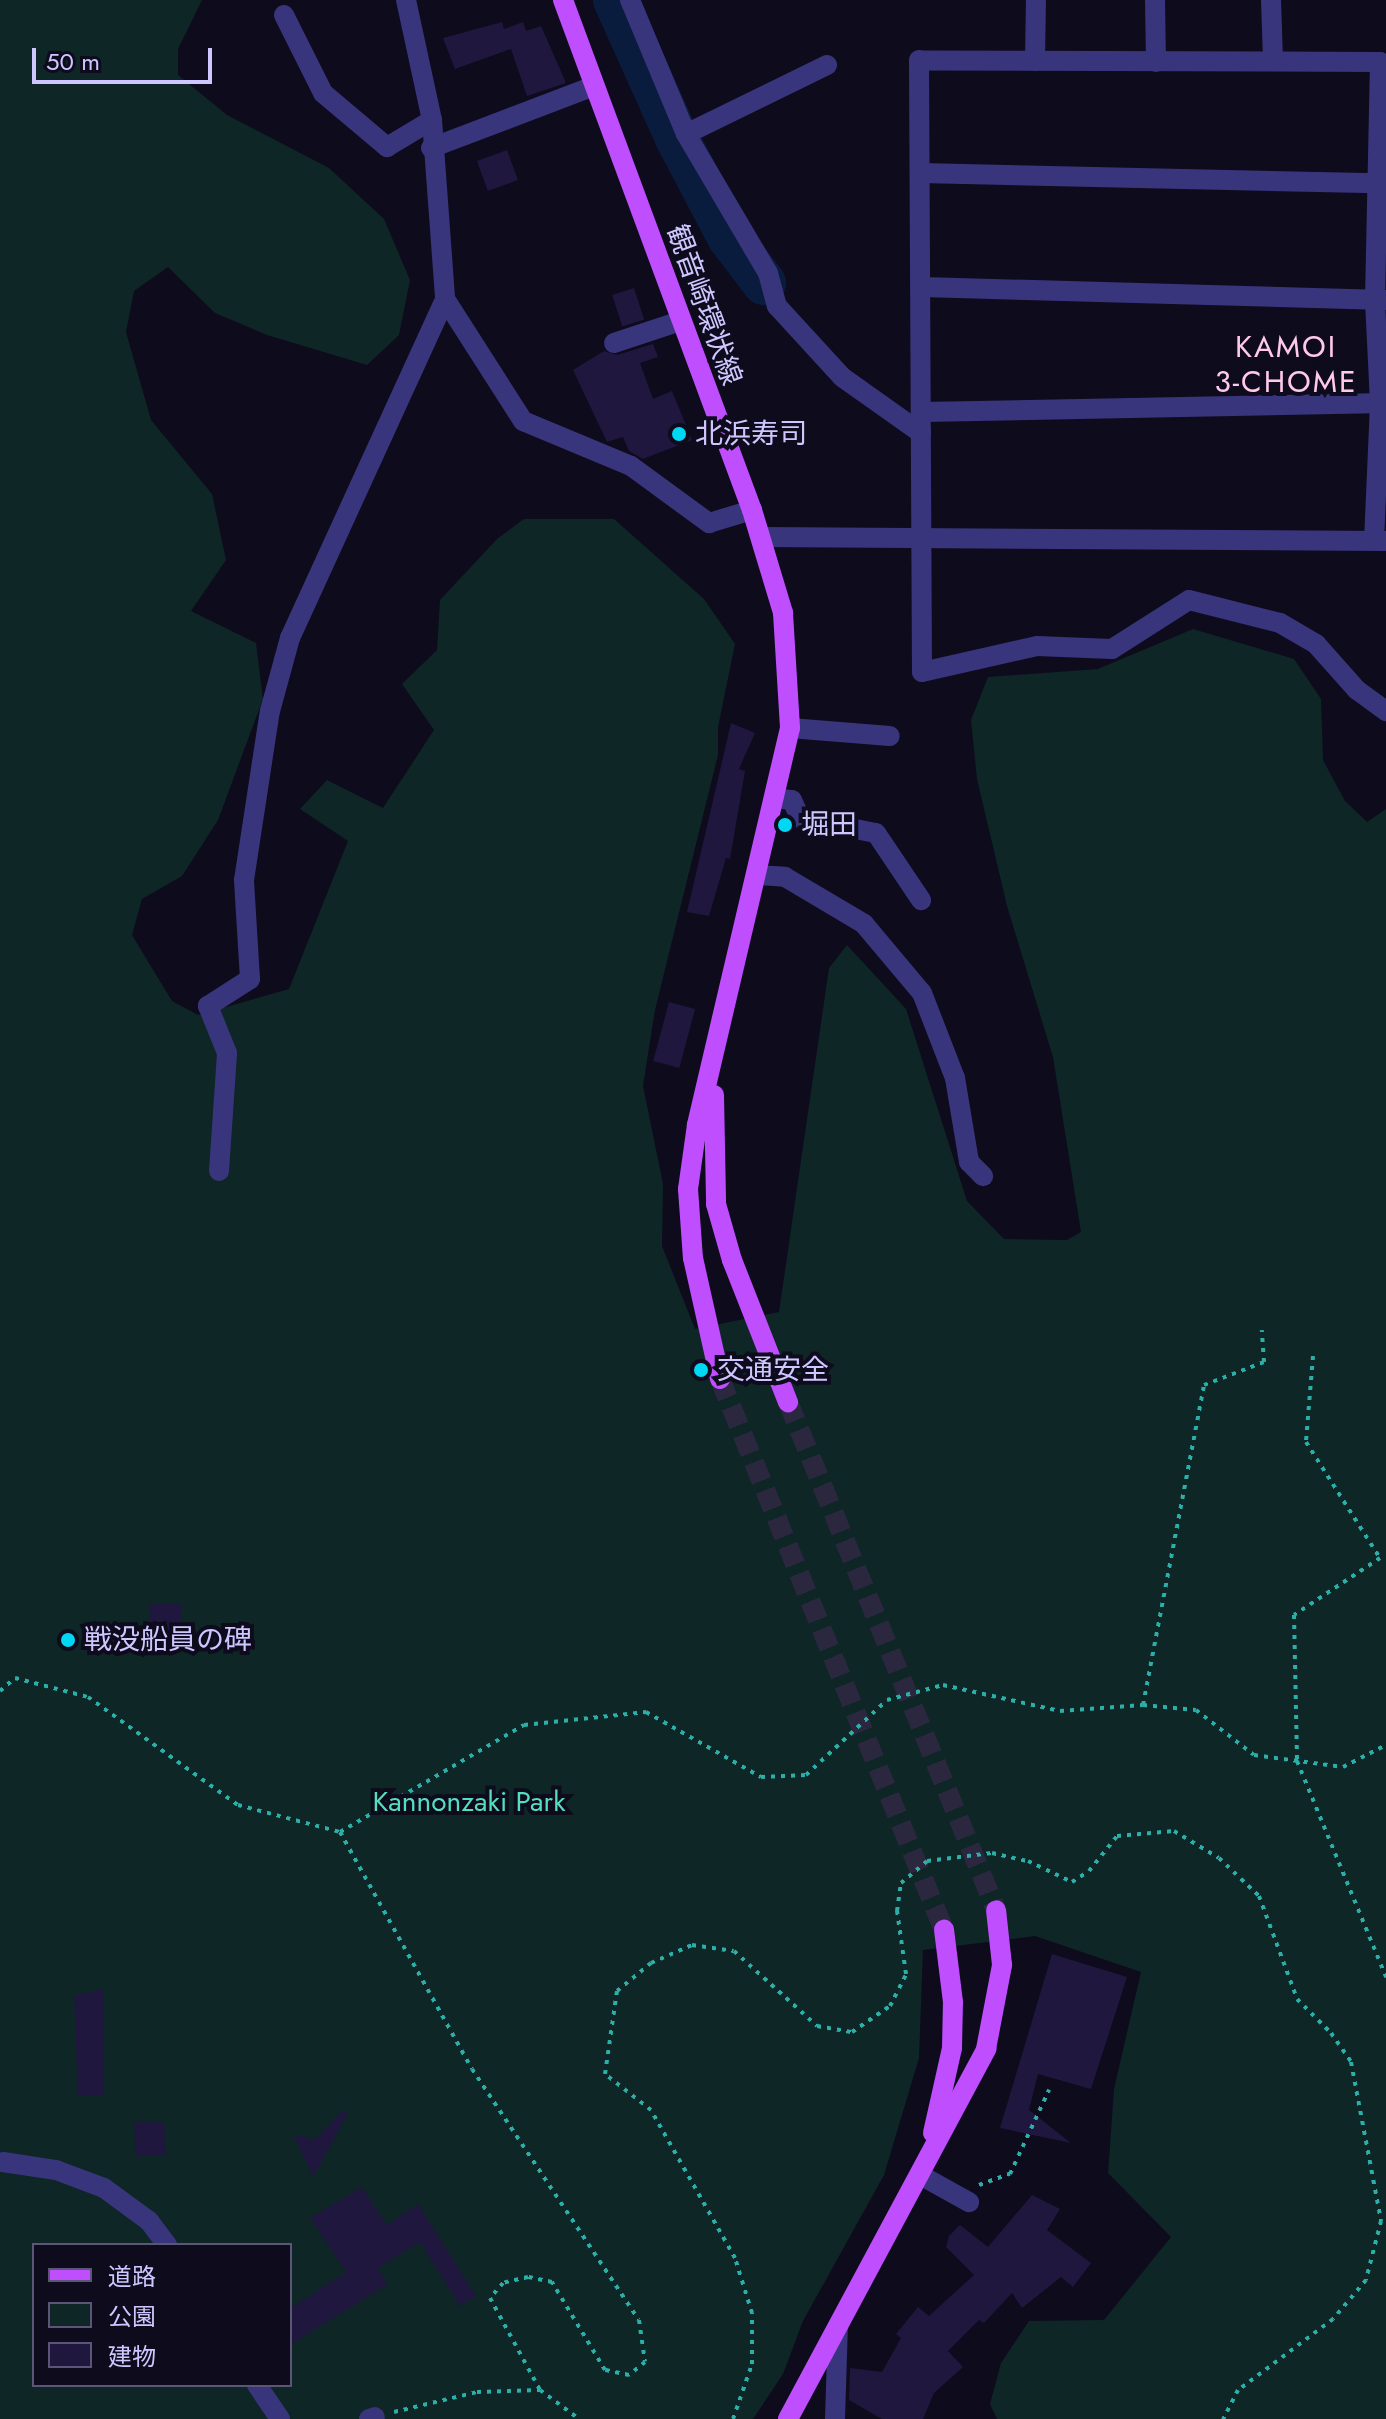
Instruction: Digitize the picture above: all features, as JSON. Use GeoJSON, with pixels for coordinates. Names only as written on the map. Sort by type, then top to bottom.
{"type":"FeatureCollection","features":[{"type":"Feature","properties":{"kind":"main road","name":"観音崎環状線"},"geometry":{"type":"LineString","coordinates":[[563,0],[752,510],[783,613],[790,728],[759,875],[715,1055],[688,1189],[693,1258],[720,1379]]}},
{"type":"Feature","properties":{"kind":"main road","name":"観音崎環状線"},"geometry":{"type":"LineString","coordinates":[[715,1055],[716,1204],[732,1260],[788,1402]]}},
{"type":"Feature","properties":{"kind":"main road"},"geometry":{"type":"LineString","coordinates":[[788,2419],[922,2176],[986,2049],[1002,1965],[996,1910]]}},
{"type":"Feature","properties":{"kind":"main road"},"geometry":{"type":"LineString","coordinates":[[922,2176],[952,2048],[953,2002],[944,1930]]}},
{"type":"Feature","properties":{"kind":"street"},"geometry":{"type":"LineString","coordinates":[[406,0],[432,120],[431,148],[445,299],[523,421],[631,466],[709,523],[752,510]]}},
{"type":"Feature","properties":{"kind":"street"},"geometry":{"type":"LineString","coordinates":[[630,0],[686,134],[768,273],[777,306],[842,377],[921,433]]}},
{"type":"Feature","properties":{"kind":"street"},"geometry":{"type":"LineString","coordinates":[[1035,61],[1036,0]]}},
{"type":"Feature","properties":{"kind":"street"},"geometry":{"type":"LineString","coordinates":[[1155,0],[1156,62]]}},
{"type":"Feature","properties":{"kind":"street"},"geometry":{"type":"LineString","coordinates":[[1271,0],[1273,59]]}},
{"type":"Feature","properties":{"kind":"street"},"geometry":{"type":"LineString","coordinates":[[284,15],[323,93],[387,147],[432,120]]}},
{"type":"Feature","properties":{"kind":"street"},"geometry":{"type":"LineString","coordinates":[[761,537],[922,536],[1380,541],[1383,403],[1377,183],[1380,62],[1273,59],[1156,62],[919,60],[922,287],[921,433],[922,536],[922,672],[1037,646],[1112,649],[1189,600],[1280,623],[1316,644],[1357,690],[1386,711]]}},
{"type":"Feature","properties":{"kind":"street"},"geometry":{"type":"LineString","coordinates":[[686,134],[827,65]]}},
{"type":"Feature","properties":{"kind":"street"},"geometry":{"type":"LineString","coordinates":[[431,148],[594,86]]}},
{"type":"Feature","properties":{"kind":"street"},"geometry":{"type":"LineString","coordinates":[[920,173],[1377,183]]}},
{"type":"Feature","properties":{"kind":"street"},"geometry":{"type":"LineString","coordinates":[[922,287],[1381,300]]}},
{"type":"Feature","properties":{"kind":"street"},"geometry":{"type":"LineString","coordinates":[[219,1171],[227,1053],[208,1006],[250,979],[244,880],[270,711],[290,638],[445,299]]}},
{"type":"Feature","properties":{"kind":"street"},"geometry":{"type":"LineString","coordinates":[[614,343],[680,321]]}},
{"type":"Feature","properties":{"kind":"street"},"geometry":{"type":"LineString","coordinates":[[922,412],[1383,403]]}},
{"type":"Feature","properties":{"kind":"street"},"geometry":{"type":"LineString","coordinates":[[790,728],[890,736]]}},
{"type":"Feature","properties":{"kind":"street"},"geometry":{"type":"LineString","coordinates":[[775,798],[792,800],[800,818],[876,833],[921,900]]}},
{"type":"Feature","properties":{"kind":"street"},"geometry":{"type":"LineString","coordinates":[[759,875],[785,877],[864,924],[922,993],[955,1078],[969,1162],[983,1176]]}},
{"type":"Feature","properties":{"kind":"street"},"geometry":{"type":"LineString","coordinates":[[3,2162],[56,2170],[104,2188],[149,2221],[166,2243]]}},
{"type":"Feature","properties":{"kind":"street"},"geometry":{"type":"LineString","coordinates":[[922,2176],[969,2202]]}},
{"type":"Feature","properties":{"kind":"street"},"geometry":{"type":"LineString","coordinates":[[835,2419],[838,2326]]}},
{"type":"Feature","properties":{"kind":"street"},"geometry":{"type":"LineString","coordinates":[[258,2387],[280,2419]]}},
{"type":"Feature","properties":{"kind":"path"},"geometry":{"type":"LineString","coordinates":[[1143,1705],[1204,1385],[1264,1362],[1262,1330]]}},
{"type":"Feature","properties":{"kind":"path"},"geometry":{"type":"LineString","coordinates":[[1313,1356],[1306,1442],[1380,1558],[1294,1615],[1297,1761],[1386,1977]]}},
{"type":"Feature","properties":{"kind":"path"},"geometry":{"type":"LineString","coordinates":[[0,1691],[15,1678],[88,1697],[238,1805],[340,1832],[524,1725],[646,1712],[761,1777],[806,1775],[887,1700],[943,1685],[1060,1711],[1143,1705],[1196,1710],[1254,1755],[1297,1761],[1343,1767],[1386,1745]]}},
{"type":"Feature","properties":{"kind":"path"},"geometry":{"type":"LineString","coordinates":[[340,1832],[472,2069],[639,2320],[645,2362],[629,2375],[605,2370],[552,2282],[528,2277],[503,2283],[490,2298],[540,2390],[579,2419]]}},
{"type":"Feature","properties":{"kind":"path"},"geometry":{"type":"LineString","coordinates":[[969,2202],[980,2183],[1010,2174],[1049,2090]]}},
{"type":"Feature","properties":{"kind":"path"},"geometry":{"type":"LineString","coordinates":[[372,2418],[477,2392],[540,2390]]}},
{"type":"Feature","properties":{"kind":"green space","name":"Kannonzaki Park"},"geometry":{"type":"Polygon","coordinates":[[[0,0],[202,0],[178,49],[178,75],[227,115],[329,168],[384,219],[410,280],[399,335],[367,365],[267,335],[215,313],[168,267],[134,291],[126,332],[151,420],[212,494],[226,560],[191,611],[256,643],[263,699],[218,820],[182,876],[142,899],[132,935],[172,1001],[198,1015],[289,989],[348,841],[300,809],[327,780],[383,808],[434,730],[402,684],[437,650],[440,600],[497,539],[524,519],[614,519],[704,599],[735,644],[718,727],[718,755],[655,1010],[643,1086],[663,1184],[662,1246],[695,1329],[779,1312],[829,968],[847,945],[906,1009],[967,1201],[1004,1239],[1067,1240],[1081,1232],[1053,1057],[1007,906],[977,779],[971,720],[988,677],[1098,669],[1193,629],[1294,659],[1321,699],[1323,760],[1345,801],[1367,822],[1386,809],[1386,2419],[997,2419],[990,2404],[1001,2363],[1029,2321],[1104,2320],[1171,2237],[1108,2173],[1114,2089],[1141,1972],[1035,1936],[923,1950],[919,2058],[884,2175],[803,2321],[783,2374],[753,2419],[0,2419],[0,0]]]}},
{"type":"Feature","properties":{"kind":"building"},"geometry":{"type":"Polygon","coordinates":[[[502,22],[504,29],[523,22],[526,31],[541,26],[566,83],[527,96],[511,49],[455,69],[443,38],[502,22]]]}},
{"type":"Feature","properties":{"kind":"building"},"geometry":{"type":"Polygon","coordinates":[[[507,150],[518,180],[488,191],[477,161],[507,150]]]}},
{"type":"Feature","properties":{"kind":"building"},"geometry":{"type":"Polygon","coordinates":[[[634,288],[644,319],[622,326],[612,295],[634,288]]]}},
{"type":"Feature","properties":{"kind":"building"},"geometry":{"type":"Polygon","coordinates":[[[653,344],[658,357],[640,363],[653,399],[672,391],[692,440],[643,459],[629,451],[623,437],[607,442],[573,370],[604,351],[617,355],[653,344]]]}},
{"type":"Feature","properties":{"kind":"building"},"geometry":{"type":"Polygon","coordinates":[[[731,723],[755,733],[739,769],[745,771],[730,859],[726,858],[709,916],[687,912],[731,723]]]}},
{"type":"Feature","properties":{"kind":"building"},"geometry":{"type":"Polygon","coordinates":[[[669,1002],[695,1009],[679,1068],[653,1061],[669,1002]]]}},
{"type":"Feature","properties":{"kind":"building"},"geometry":{"type":"Polygon","coordinates":[[[181,1603],[182,1642],[151,1643],[150,1604],[181,1603]]]}},
{"type":"Feature","properties":{"kind":"building"},"geometry":{"type":"Polygon","coordinates":[[[1052,1954],[1127,1977],[1091,2089],[1038,2074],[1029,2110],[1071,2143],[1000,2128],[1052,1954]]]}},
{"type":"Feature","properties":{"kind":"building"},"geometry":{"type":"Polygon","coordinates":[[[103,1989],[104,2096],[78,2096],[74,1996],[103,1989]]]}},
{"type":"Feature","properties":{"kind":"building"},"geometry":{"type":"Polygon","coordinates":[[[343,2110],[348,2113],[313,2177],[293,2134],[314,2140],[343,2110]]]}},
{"type":"Feature","properties":{"kind":"building"},"geometry":{"type":"Polygon","coordinates":[[[164,2121],[166,2155],[136,2157],[134,2123],[164,2121]]]}},
{"type":"Feature","properties":{"kind":"building"},"geometry":{"type":"Polygon","coordinates":[[[362,2187],[387,2225],[418,2204],[476,2296],[460,2306],[420,2242],[378,2268],[388,2284],[292,2344],[292,2308],[346,2272],[310,2218],[362,2187]]]}},
{"type":"Feature","properties":{"kind":"building"},"geometry":{"type":"Polygon","coordinates":[[[1032,2195],[1060,2209],[1047,2230],[1091,2263],[1073,2287],[1061,2277],[1022,2308],[1012,2293],[984,2323],[979,2320],[948,2351],[963,2367],[934,2393],[923,2419],[882,2419],[849,2400],[850,2368],[882,2372],[901,2338],[896,2334],[918,2307],[929,2316],[974,2275],[946,2247],[949,2236],[960,2225],[988,2247],[1032,2195]]]}},
{"type":"Feature","properties":{"kind":"waterway"},"geometry":{"type":"LineString","coordinates":[[615,0],[676,136],[729,237],[764,283]]}},
{"type":"Feature","properties":{"kind":"tunnel"},"geometry":{"type":"LineString","coordinates":[[720,1379],[944,1930]]}},
{"type":"Feature","properties":{"kind":"tunnel"},"geometry":{"type":"LineString","coordinates":[[788,1402],[996,1910]]}},
{"type":"Feature","properties":{"kind":"place","name":"北浜寿司"},"geometry":{"type":"Point","coordinates":[679,434]}},
{"type":"Feature","properties":{"kind":"place","name":"堀田"},"geometry":{"type":"Point","coordinates":[785,825]}},
{"type":"Feature","properties":{"kind":"place","name":"交通安全"},"geometry":{"type":"Point","coordinates":[701,1370]}},
{"type":"Feature","properties":{"kind":"place","name":"戦没船員の碑"},"geometry":{"type":"Point","coordinates":[68,1640]}},
{"type":"Feature","properties":{"kind":"district","name":"KAMOI 3-CHOME"},"geometry":{"type":"Point","coordinates":[1286,364]}}]}
